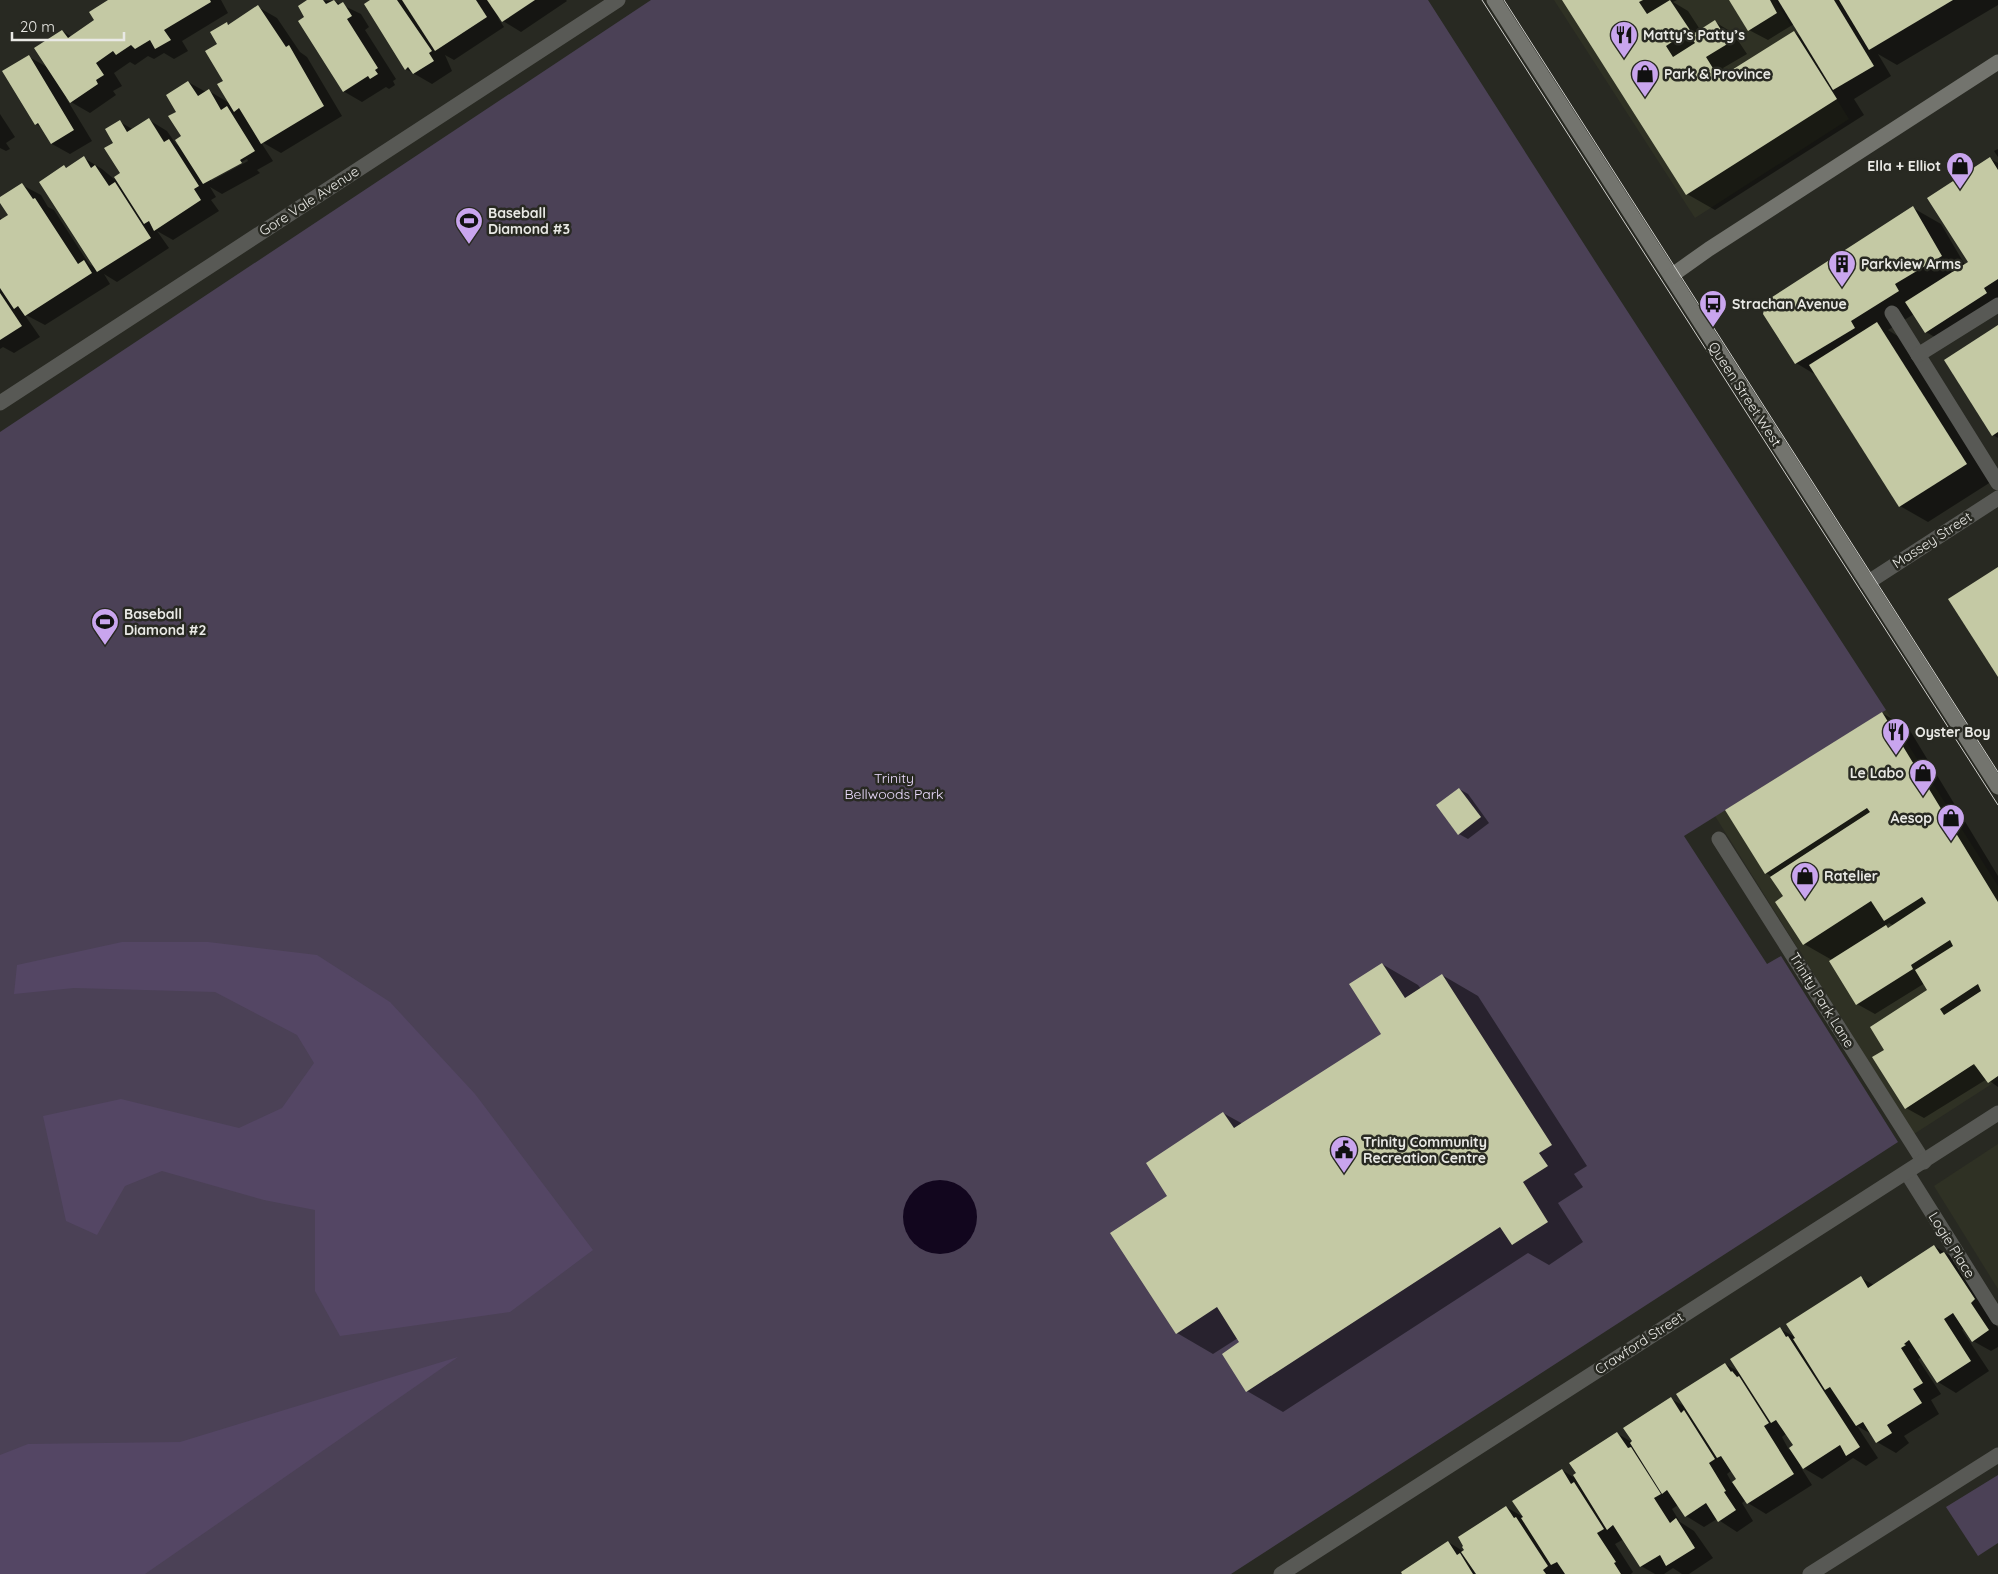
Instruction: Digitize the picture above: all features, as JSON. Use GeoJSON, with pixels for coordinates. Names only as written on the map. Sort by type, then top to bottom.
{"type":"FeatureCollection","features":[{"type":"Feature","properties":{"kind":"main road","name":"Queen Street West"},"geometry":{"type":"LineString","coordinates":[[1494,0],[1998,787]]}},
{"type":"Feature","properties":{"kind":"main road"},"geometry":{"type":"LineString","coordinates":[[1671,276],[1709,249],[1998,62]]}},
{"type":"Feature","properties":{"kind":"street","name":"Gore Vale Avenue"},"geometry":{"type":"LineString","coordinates":[[0,403],[618,0]]}},
{"type":"Feature","properties":{"kind":"street"},"geometry":{"type":"LineString","coordinates":[[1918,355],[1998,305]]}},
{"type":"Feature","properties":{"kind":"street"},"geometry":{"type":"LineString","coordinates":[[1892,313],[1998,483]]}},
{"type":"Feature","properties":{"kind":"street","name":"Massey Street"},"geometry":{"type":"LineString","coordinates":[[1866,583],[1998,498]]}},
{"type":"Feature","properties":{"kind":"street","name":"Trinity Park Lane"},"geometry":{"type":"LineString","coordinates":[[1719,839],[1924,1162]]}},
{"type":"Feature","properties":{"kind":"street","name":"Crawford Street"},"geometry":{"type":"LineString","coordinates":[[1281,1574],[1998,1113]]}},
{"type":"Feature","properties":{"kind":"street","name":"Logie Place"},"geometry":{"type":"LineString","coordinates":[[1907,1173],[1998,1318]]}},
{"type":"Feature","properties":{"kind":"street"},"geometry":{"type":"LineString","coordinates":[[1810,1574],[1998,1455]]}},
{"type":"Feature","properties":{"kind":"shaded area"},"geometry":{"type":"Polygon","coordinates":[[[1554,0],[1775,0],[1849,119],[1695,218],[1554,0]]]}},
{"type":"Feature","properties":{"kind":"shaded area"},"geometry":{"type":"Polygon","coordinates":[[[1886,710],[1998,886],[1998,1080],[1914,1134],[1715,816],[1886,710]]]}},
{"type":"Feature","properties":{"kind":"shaded area"},"geometry":{"type":"Polygon","coordinates":[[[122,942],[208,942],[317,955],[390,1002],[475,1094],[593,1250],[510,1312],[340,1336],[315,1291],[315,1210],[264,1200],[162,1171],[125,1186],[97,1235],[66,1221],[43,1116],[121,1099],[239,1128],[282,1108],[314,1063],[297,1035],[215,992],[74,988],[14,994],[17,965],[122,942]]]}},
{"type":"Feature","properties":{"kind":"shaded area"},"geometry":{"type":"Polygon","coordinates":[[[1998,1144],[1998,1289],[1934,1186],[1998,1144]]]}},
{"type":"Feature","properties":{"kind":"shaded area"},"geometry":{"type":"Polygon","coordinates":[[[940,1180],[961,1186],[971,1196],[977,1217],[971,1238],[961,1248],[940,1254],[919,1248],[909,1238],[903,1217],[909,1196],[919,1186],[940,1180]]]}},
{"type":"Feature","properties":{"kind":"shaded area"},"geometry":{"type":"Polygon","coordinates":[[[458,1357],[145,1574],[0,1574],[0,1455],[28,1444],[180,1442],[458,1357]]]}},
{"type":"Feature","properties":{"kind":"green space","name":"Trinity Bellwoods Park"},"geometry":{"type":"Polygon","coordinates":[[[651,0],[1428,0],[1886,710],[1684,836],[1767,964],[1781,956],[1898,1142],[1231,1574],[0,1574],[0,432],[651,0]]]}},
{"type":"Feature","properties":{"kind":"green space"},"geometry":{"type":"Polygon","coordinates":[[[1998,1475],[1998,1543],[1978,1556],[1946,1507],[1998,1475]]]}},
{"type":"Feature","properties":{"kind":"building"},"geometry":{"type":"Polygon","coordinates":[[[108,0],[210,0],[211,2],[164,30],[171,40],[155,49],[150,40],[135,49],[131,45],[116,55],[113,51],[96,63],[104,75],[96,80],[98,84],[70,103],[34,48],[62,30],[68,38],[94,20],[89,12],[108,0]]]}},
{"type":"Feature","properties":{"kind":"building"},"geometry":{"type":"Polygon","coordinates":[[[307,0],[323,0],[326,4],[334,0],[338,5],[343,2],[352,16],[347,19],[378,68],[375,70],[378,74],[370,79],[368,76],[343,92],[298,21],[304,17],[298,6],[307,0]]]}},
{"type":"Feature","properties":{"kind":"building"},"geometry":{"type":"Polygon","coordinates":[[[370,0],[397,0],[432,51],[429,53],[434,61],[413,74],[408,67],[405,70],[364,4],[370,0]]]}},
{"type":"Feature","properties":{"kind":"building"},"geometry":{"type":"Polygon","coordinates":[[[402,0],[476,0],[487,17],[435,51],[402,0]]]}},
{"type":"Feature","properties":{"kind":"building"},"geometry":{"type":"Polygon","coordinates":[[[487,0],[535,0],[502,22],[487,0]]]}},
{"type":"Feature","properties":{"kind":"building"},"geometry":{"type":"Polygon","coordinates":[[[1562,0],[1643,0],[1639,2],[1647,14],[1670,0],[1690,30],[1666,46],[1673,57],[1695,43],[1690,36],[1715,20],[1729,43],[1706,57],[1719,78],[1794,31],[1837,99],[1686,195],[1562,0]]]}},
{"type":"Feature","properties":{"kind":"building"},"geometry":{"type":"Polygon","coordinates":[[[1729,0],[1770,0],[1777,13],[1748,31],[1729,0]]]}},
{"type":"Feature","properties":{"kind":"building"},"geometry":{"type":"Polygon","coordinates":[[[1778,0],[1834,0],[1874,66],[1833,90],[1778,0]]]}},
{"type":"Feature","properties":{"kind":"building"},"geometry":{"type":"Polygon","coordinates":[[[1839,0],[1953,0],[1869,50],[1839,0]]]}},
{"type":"Feature","properties":{"kind":"building"},"geometry":{"type":"Polygon","coordinates":[[[258,5],[286,47],[289,45],[324,106],[261,144],[239,108],[234,112],[217,84],[223,81],[205,51],[217,44],[210,32],[227,22],[228,25],[258,5]]]}},
{"type":"Feature","properties":{"kind":"building"},"geometry":{"type":"Polygon","coordinates":[[[29,55],[74,130],[51,144],[38,123],[35,125],[2,71],[29,55]]]}},
{"type":"Feature","properties":{"kind":"building"},"geometry":{"type":"Polygon","coordinates":[[[188,81],[198,96],[209,89],[221,110],[227,106],[255,151],[240,160],[242,163],[203,184],[175,140],[181,136],[168,116],[176,112],[166,95],[188,81]]]}},
{"type":"Feature","properties":{"kind":"building"},"geometry":{"type":"Polygon","coordinates":[[[149,118],[164,142],[169,139],[199,186],[194,189],[201,200],[154,231],[149,221],[144,224],[114,177],[120,173],[104,148],[113,143],[105,129],[120,120],[127,132],[149,118]]]}},
{"type":"Feature","properties":{"kind":"building"},"geometry":{"type":"Polygon","coordinates":[[[84,156],[91,168],[95,165],[109,186],[115,182],[151,238],[97,272],[39,182],[64,165],[66,168],[84,156]]]}},
{"type":"Feature","properties":{"kind":"building"},"geometry":{"type":"Polygon","coordinates":[[[1990,157],[1998,170],[1998,279],[1984,288],[1987,293],[1925,333],[1905,302],[1968,262],[1927,198],[1990,157]]]}},
{"type":"Feature","properties":{"kind":"building"},"geometry":{"type":"Polygon","coordinates":[[[22,183],[33,199],[35,198],[78,264],[84,260],[92,273],[25,316],[18,306],[14,309],[0,288],[0,220],[8,215],[0,203],[0,197],[22,183]]]}},
{"type":"Feature","properties":{"kind":"building","name":"Parkview Arms"},"geometry":{"type":"Polygon","coordinates":[[[1913,206],[1942,256],[1895,284],[1899,291],[1851,321],[1855,328],[1795,364],[1763,314],[1766,301],[1913,206]]]}},
{"type":"Feature","properties":{"kind":"building"},"geometry":{"type":"Polygon","coordinates":[[[0,293],[22,326],[0,340],[0,293]]]}},
{"type":"Feature","properties":{"kind":"building"},"geometry":{"type":"Polygon","coordinates":[[[1877,322],[1967,464],[1899,507],[1809,365],[1877,322]]]}},
{"type":"Feature","properties":{"kind":"building"},"geometry":{"type":"Polygon","coordinates":[[[1998,325],[1998,432],[1992,436],[1944,360],[1998,325]]]}},
{"type":"Feature","properties":{"kind":"building"},"geometry":{"type":"Polygon","coordinates":[[[1998,567],[1998,677],[1948,599],[1998,567]]]}},
{"type":"Feature","properties":{"kind":"building"},"geometry":{"type":"Polygon","coordinates":[[[1882,712],[1998,902],[1998,1076],[1988,1083],[1974,1064],[1905,1109],[1872,1057],[1884,1050],[1870,1027],[1927,990],[1915,970],[1953,946],[1950,940],[1911,965],[1913,969],[1856,1005],[1829,961],[1886,925],[1888,928],[1926,903],[1922,897],[1884,921],[1871,901],[1803,945],[1775,902],[1783,896],[1770,877],[1870,812],[1867,808],[1765,874],[1725,810],[1882,712]],[[1978,984],[1940,1009],[1944,1015],[1981,991],[1978,984]]]}},
{"type":"Feature","properties":{"kind":"building"},"geometry":{"type":"Polygon","coordinates":[[[1459,788],[1481,817],[1458,835],[1436,805],[1459,788]]]}},
{"type":"Feature","properties":{"kind":"building","name":"Trinity Community Recreation Centre"},"geometry":{"type":"Polygon","coordinates":[[[1382,963],[1405,998],[1442,974],[1552,1145],[1539,1153],[1548,1166],[1523,1182],[1548,1222],[1512,1245],[1500,1227],[1246,1392],[1222,1354],[1239,1342],[1217,1307],[1176,1334],[1110,1233],[1167,1196],[1146,1163],[1223,1112],[1234,1128],[1381,1034],[1349,984],[1382,963]]]}},
{"type":"Feature","properties":{"kind":"building"},"geometry":{"type":"Polygon","coordinates":[[[1934,1245],[1940,1254],[1944,1252],[1975,1299],[1971,1303],[1989,1330],[1972,1342],[1953,1313],[1944,1319],[1971,1361],[1937,1383],[1909,1340],[1904,1344],[1906,1345],[1901,1348],[1923,1383],[1913,1389],[1922,1403],[1887,1425],[1892,1433],[1876,1443],[1863,1422],[1856,1426],[1830,1387],[1825,1390],[1793,1339],[1795,1338],[1786,1324],[1861,1276],[1868,1288],[1934,1245]]]}},
{"type":"Feature","properties":{"kind":"building"},"geometry":{"type":"Polygon","coordinates":[[[1780,1327],[1786,1337],[1788,1336],[1860,1447],[1846,1456],[1840,1445],[1803,1469],[1789,1448],[1793,1445],[1776,1420],[1771,1423],[1730,1359],[1780,1327]]]}},
{"type":"Feature","properties":{"kind":"building"},"geometry":{"type":"Polygon","coordinates":[[[1725,1363],[1731,1372],[1737,1377],[1739,1376],[1769,1423],[1764,1426],[1794,1474],[1747,1504],[1732,1482],[1736,1479],[1721,1456],[1717,1458],[1676,1394],[1725,1363]]]}},
{"type":"Feature","properties":{"kind":"building"},"geometry":{"type":"Polygon","coordinates":[[[1671,1397],[1681,1413],[1684,1410],[1715,1459],[1709,1463],[1736,1510],[1718,1522],[1706,1503],[1685,1517],[1667,1490],[1662,1494],[1630,1443],[1632,1441],[1623,1428],[1671,1397]]]}},
{"type":"Feature","properties":{"kind":"building"},"geometry":{"type":"Polygon","coordinates":[[[1617,1432],[1628,1448],[1631,1447],[1661,1494],[1654,1498],[1670,1523],[1676,1518],[1695,1548],[1666,1566],[1660,1555],[1640,1567],[1613,1525],[1607,1530],[1573,1475],[1576,1473],[1569,1463],[1617,1432]]]}},
{"type":"Feature","properties":{"kind":"building"},"geometry":{"type":"Polygon","coordinates":[[[1562,1469],[1571,1484],[1574,1482],[1604,1529],[1597,1533],[1616,1562],[1614,1563],[1621,1574],[1565,1574],[1557,1562],[1551,1565],[1521,1518],[1523,1517],[1512,1501],[1562,1469]]]}},
{"type":"Feature","properties":{"kind":"building"},"geometry":{"type":"Polygon","coordinates":[[[1506,1506],[1514,1518],[1516,1517],[1548,1566],[1543,1570],[1546,1574],[1476,1574],[1461,1552],[1464,1550],[1458,1537],[1506,1506]]]}},
{"type":"Feature","properties":{"kind":"building"},"geometry":{"type":"Polygon","coordinates":[[[1448,1541],[1457,1555],[1460,1553],[1473,1574],[1402,1574],[1401,1572],[1448,1541]]]}},
{"type":"Feature","properties":{"kind":"tram line"},"geometry":{"type":"LineString","coordinates":[[1482,0],[1998,805]]}},
{"type":"Feature","properties":{"kind":"tram line"},"geometry":{"type":"LineString","coordinates":[[1504,0],[1998,772]]}},
{"type":"Feature","properties":{"kind":"place","name":"Matty’s Patty’s"},"geometry":{"type":"Point","coordinates":[1624,59]}},
{"type":"Feature","properties":{"kind":"place","name":"Park & Province"},"geometry":{"type":"Point","coordinates":[1645,98]}},
{"type":"Feature","properties":{"kind":"place","name":"Ella + Elliot"},"geometry":{"type":"Point","coordinates":[1960,190]}},
{"type":"Feature","properties":{"kind":"place","name":"Baseball Diamond #3"},"geometry":{"type":"Point","coordinates":[469,245]}},
{"type":"Feature","properties":{"kind":"place","name":"Parkview Arms"},"geometry":{"type":"Point","coordinates":[1842,288]}},
{"type":"Feature","properties":{"kind":"place","name":"Strachan Avenue"},"geometry":{"type":"Point","coordinates":[1713,328]}},
{"type":"Feature","properties":{"kind":"place","name":"Baseball Diamond #2"},"geometry":{"type":"Point","coordinates":[105,646]}},
{"type":"Feature","properties":{"kind":"place","name":"Oyster Boy"},"geometry":{"type":"Point","coordinates":[1896,756]}},
{"type":"Feature","properties":{"kind":"place","name":"Le Labo"},"geometry":{"type":"Point","coordinates":[1923,797]}},
{"type":"Feature","properties":{"kind":"place","name":"Aesop"},"geometry":{"type":"Point","coordinates":[1951,842]}},
{"type":"Feature","properties":{"kind":"place","name":"Ratelier"},"geometry":{"type":"Point","coordinates":[1805,900]}},
{"type":"Feature","properties":{"kind":"place","name":"Trinity Community Recreation Centre"},"geometry":{"type":"Point","coordinates":[1344,1174]}}]}
